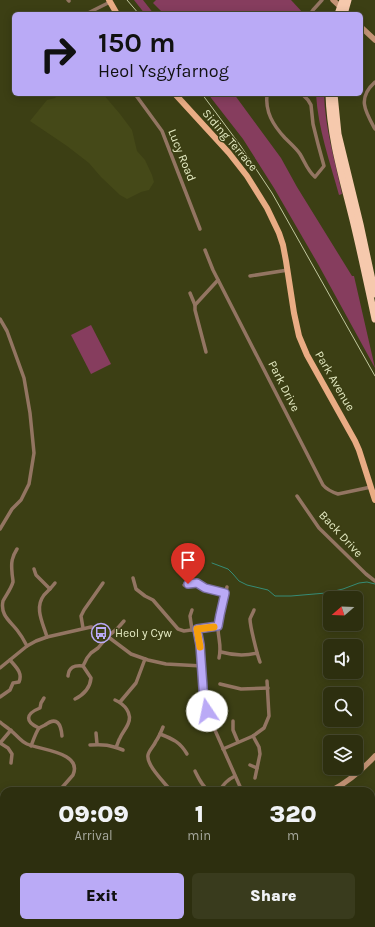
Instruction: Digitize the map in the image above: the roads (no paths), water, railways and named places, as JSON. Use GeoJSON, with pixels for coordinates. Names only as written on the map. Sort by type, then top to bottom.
{"type":"FeatureCollection","features":[{"type":"Feature","properties":{"kind":"highway"},"geometry":{"type":"LineString","coordinates":[[339,12],[343,0]]}},
{"type":"Feature","properties":{"kind":"highway"},"geometry":{"type":"LineString","coordinates":[[345,12],[348,0]]}},
{"type":"Feature","properties":{"kind":"highway"},"geometry":{"type":"LineString","coordinates":[[329,96],[330,115],[337,156],[354,223],[375,320]]}},
{"type":"Feature","properties":{"kind":"highway"},"geometry":{"type":"LineString","coordinates":[[334,96],[341,148],[360,224],[375,294]]}},
{"type":"Feature","properties":{"kind":"main road"},"geometry":{"type":"LineString","coordinates":[[333,0],[346,12]]}},
{"type":"Feature","properties":{"kind":"main road"},"geometry":{"type":"LineString","coordinates":[[110,1],[116,12]]}},
{"type":"Feature","properties":{"kind":"main road"},"geometry":{"type":"LineString","coordinates":[[363,29],[375,40]]}},
{"type":"Feature","properties":{"kind":"main road","name":"Siding Terrace"},"geometry":{"type":"LineString","coordinates":[[177,96],[229,153],[258,192],[279,233],[288,270]]}},
{"type":"Feature","properties":{"kind":"main road","name":"Park Avenue"},"geometry":{"type":"LineString","coordinates":[[288,270],[294,314],[307,355],[355,441],[375,500]]}},
{"type":"Feature","properties":{"kind":"main road"},"geometry":{"type":"LineString","coordinates":[[338,787],[360,772],[375,756]]}},
{"type":"Feature","properties":{"kind":"street"},"geometry":{"type":"LineString","coordinates":[[312,12],[322,0]]}},
{"type":"Feature","properties":{"kind":"street"},"geometry":{"type":"LineString","coordinates":[[90,12],[110,1]]}},
{"type":"Feature","properties":{"kind":"street"},"geometry":{"type":"LineString","coordinates":[[375,82],[365,94],[364,103],[366,112],[375,129]]}},
{"type":"Feature","properties":{"kind":"street","name":"Lucy Road"},"geometry":{"type":"LineString","coordinates":[[136,96],[162,131],[200,229]]}},
{"type":"Feature","properties":{"kind":"street"},"geometry":{"type":"LineString","coordinates":[[267,96],[267,111],[271,119],[278,130],[300,154],[310,172],[315,177],[324,166],[313,124],[311,105],[304,96]]}},
{"type":"Feature","properties":{"kind":"street","name":"Park Drive"},"geometry":{"type":"LineString","coordinates":[[205,250],[218,280],[323,485],[328,490],[338,494],[371,487]]}},
{"type":"Feature","properties":{"kind":"street"},"geometry":{"type":"LineString","coordinates":[[250,276],[288,270]]}},
{"type":"Feature","properties":{"kind":"street"},"geometry":{"type":"LineString","coordinates":[[195,305],[218,280]]}},
{"type":"Feature","properties":{"kind":"street"},"geometry":{"type":"LineString","coordinates":[[190,293],[195,305],[206,352]]}},
{"type":"Feature","properties":{"kind":"street"},"geometry":{"type":"LineString","coordinates":[[0,319],[7,331],[24,378],[30,413],[34,454],[29,484],[21,500],[12,509],[0,529]]}},
{"type":"Feature","properties":{"kind":"street","name":"Back Drive"},"geometry":{"type":"LineString","coordinates":[[297,496],[319,528],[375,581]]}},
{"type":"Feature","properties":{"kind":"street"},"geometry":{"type":"LineString","coordinates":[[17,549],[12,557],[12,586],[1,605],[2,613],[17,630],[27,646]]}},
{"type":"Feature","properties":{"kind":"street"},"geometry":{"type":"LineString","coordinates":[[34,570],[36,575],[50,589]]}},
{"type":"Feature","properties":{"kind":"street"},"geometry":{"type":"LineString","coordinates":[[133,578],[136,589],[153,600],[178,629],[184,631],[218,626]]}},
{"type":"Feature","properties":{"kind":"street"},"geometry":{"type":"LineString","coordinates":[[47,637],[40,614],[40,604],[44,595],[55,583]]}},
{"type":"Feature","properties":{"kind":"street"},"geometry":{"type":"LineString","coordinates":[[83,628],[81,616],[102,583]]}},
{"type":"Feature","properties":{"kind":"street"},"geometry":{"type":"LineString","coordinates":[[184,585],[197,583],[205,588],[225,593]]}},
{"type":"Feature","properties":{"kind":"street"},"geometry":{"type":"LineString","coordinates":[[219,658],[221,646],[218,626],[227,587]]}},
{"type":"Feature","properties":{"kind":"street"},"geometry":{"type":"LineString","coordinates":[[192,610],[190,616],[192,630]]}},
{"type":"Feature","properties":{"kind":"street"},"geometry":{"type":"LineString","coordinates":[[254,610],[250,618],[250,624],[260,662]]}},
{"type":"Feature","properties":{"kind":"street"},"geometry":{"type":"LineString","coordinates":[[83,666],[86,658],[98,648],[124,621]]}},
{"type":"Feature","properties":{"kind":"street"},"geometry":{"type":"LineString","coordinates":[[0,668],[27,646],[36,641],[83,628],[92,627],[108,636],[131,654],[145,659],[166,664],[202,666]]}},
{"type":"Feature","properties":{"kind":"street"},"geometry":{"type":"LineString","coordinates":[[197,629],[200,645],[204,702],[240,787]]}},
{"type":"Feature","properties":{"kind":"street"},"geometry":{"type":"LineString","coordinates":[[221,652],[232,655],[257,653]]}},
{"type":"Feature","properties":{"kind":"street"},"geometry":{"type":"LineString","coordinates":[[120,702],[136,683],[145,659]]}},
{"type":"Feature","properties":{"kind":"street"},"geometry":{"type":"LineString","coordinates":[[0,697],[10,690],[13,683],[19,682],[21,677],[10,660]]}},
{"type":"Feature","properties":{"kind":"street"},"geometry":{"type":"LineString","coordinates":[[68,676],[68,671],[71,668],[75,666],[83,666]]}},
{"type":"Feature","properties":{"kind":"street"},"geometry":{"type":"LineString","coordinates":[[75,699],[85,692],[91,678],[83,666]]}},
{"type":"Feature","properties":{"kind":"street"},"geometry":{"type":"LineString","coordinates":[[223,749],[253,736],[264,728],[269,716],[267,681]]}},
{"type":"Feature","properties":{"kind":"street"},"geometry":{"type":"LineString","coordinates":[[220,684],[241,689],[268,688]]}},
{"type":"Feature","properties":{"kind":"street"},"geometry":{"type":"LineString","coordinates":[[39,728],[34,726],[28,718],[31,712],[40,708],[40,703],[44,698]]}},
{"type":"Feature","properties":{"kind":"street"},"geometry":{"type":"LineString","coordinates":[[115,700],[125,706],[128,711],[129,721],[116,747]]}},
{"type":"Feature","properties":{"kind":"street"},"geometry":{"type":"LineString","coordinates":[[233,721],[233,730],[238,742]]}},
{"type":"Feature","properties":{"kind":"street"},"geometry":{"type":"LineString","coordinates":[[0,722],[22,741],[31,746],[58,753],[69,758],[75,769],[74,775],[63,787]]}},
{"type":"Feature","properties":{"kind":"street"},"geometry":{"type":"LineString","coordinates":[[31,746],[39,728],[49,722],[58,722],[62,736]]}},
{"type":"Feature","properties":{"kind":"street"},"geometry":{"type":"LineString","coordinates":[[163,728],[148,754],[148,758],[149,763],[167,787]]}},
{"type":"Feature","properties":{"kind":"street"},"geometry":{"type":"LineString","coordinates":[[11,730],[0,743],[8,748],[12,754],[11,763]]}},
{"type":"Feature","properties":{"kind":"street"},"geometry":{"type":"LineString","coordinates":[[96,732],[97,744]]}},
{"type":"Feature","properties":{"kind":"street"},"geometry":{"type":"LineString","coordinates":[[160,734],[178,742],[187,754]]}},
{"type":"Feature","properties":{"kind":"street"},"geometry":{"type":"LineString","coordinates":[[253,736],[260,754],[254,778]]}},
{"type":"Feature","properties":{"kind":"street"},"geometry":{"type":"LineString","coordinates":[[90,745],[111,745],[123,750]]}},
{"type":"Feature","properties":{"kind":"street"},"geometry":{"type":"LineString","coordinates":[[179,753],[184,750]]}},
{"type":"Feature","properties":{"kind":"street"},"geometry":{"type":"LineString","coordinates":[[250,765],[257,768]]}},
{"type":"Feature","properties":{"kind":"street"},"geometry":{"type":"LineString","coordinates":[[195,771],[200,782],[205,787]]}},
{"type":"Feature","properties":{"kind":"street"},"geometry":{"type":"LineString","coordinates":[[222,787],[228,779],[235,776]]}},
{"type":"Feature","properties":{"kind":"waterway"},"geometry":{"type":"LineString","coordinates":[[212,563],[228,569],[239,581],[247,585],[268,590],[275,596],[326,593],[359,583],[367,582],[375,584]]}},
{"type":"Feature","properties":{"kind":"railway"},"geometry":{"type":"LineString","coordinates":[[127,0],[137,12]]}},
{"type":"Feature","properties":{"kind":"railway"},"geometry":{"type":"LineString","coordinates":[[203,96],[240,145],[272,193],[375,376]]}},
{"type":"Feature","properties":{"kind":"place","name":"Heol y Cyw"},"geometry":{"type":"Point","coordinates":[101,633]}}]}
